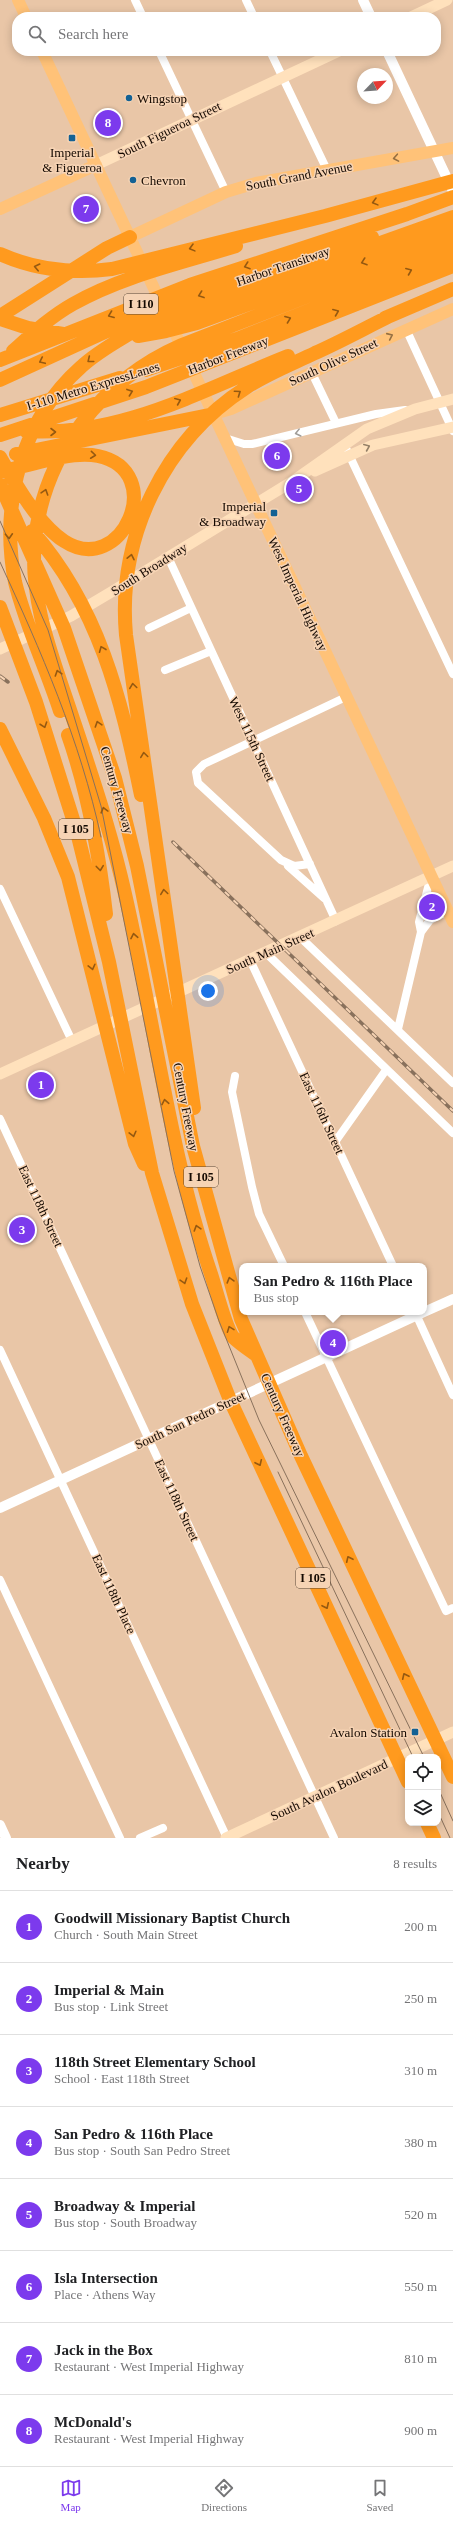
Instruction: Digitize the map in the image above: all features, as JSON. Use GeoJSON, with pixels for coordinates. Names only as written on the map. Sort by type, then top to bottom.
{"type":"FeatureCollection","features":[{"type":"Feature","properties":{"kind":"highway"},"geometry":{"type":"LineString","coordinates":[[0,254],[25,264],[53,270],[97,271],[126,266],[325,216],[453,181]]}},
{"type":"Feature","properties":{"kind":"highway","name":"I 110"},"geometry":{"type":"LineString","coordinates":[[0,360],[190,285],[408,214],[453,197]]}},
{"type":"Feature","properties":{"kind":"highway","name":"Harbor Transitway"},"geometry":{"type":"LineString","coordinates":[[0,380],[116,327],[264,273],[453,212]]}},
{"type":"Feature","properties":{"kind":"highway"},"geometry":{"type":"LineString","coordinates":[[0,366],[35,331],[74,304],[114,285],[274,234],[325,216]]}},
{"type":"Feature","properties":{"kind":"highway"},"geometry":{"type":"LineString","coordinates":[[114,986],[99,860],[88,807],[71,743],[20,600],[12,566],[9,516],[16,473],[36,422],[63,385],[97,354],[134,331],[453,217]]}},
{"type":"Feature","properties":{"kind":"highway"},"geometry":{"type":"LineString","coordinates":[[0,318],[50,332],[90,337],[125,337],[166,331],[232,311],[453,229]]}},
{"type":"Feature","properties":{"kind":"highway"},"geometry":{"type":"LineString","coordinates":[[0,328],[40,339],[75,344],[120,345],[154,341],[193,333],[236,319],[453,242]]}},
{"type":"Feature","properties":{"kind":"highway"},"geometry":{"type":"LineString","coordinates":[[0,318],[37,292],[107,248],[132,243]]}},
{"type":"Feature","properties":{"kind":"highway","name":"I-110 Metro ExpressLanes"},"geometry":{"type":"LineString","coordinates":[[0,416],[186,357],[453,254]]}},
{"type":"Feature","properties":{"kind":"highway"},"geometry":{"type":"LineString","coordinates":[[257,1356],[232,1336],[208,1265],[187,1195],[166,1107],[128,906],[115,854],[102,805],[38,606],[34,559],[38,517],[52,472],[70,438],[94,407],[131,373],[182,345],[403,260]]}},
{"type":"Feature","properties":{"kind":"highway","name":"Harbor Freeway"},"geometry":{"type":"LineString","coordinates":[[0,435],[146,387],[453,266]]}},
{"type":"Feature","properties":{"kind":"highway"},"geometry":{"type":"LineString","coordinates":[[0,427],[60,432],[89,429],[124,422],[453,289]]}},
{"type":"Feature","properties":{"kind":"highway"},"geometry":{"type":"LineString","coordinates":[[177,1026],[173,958],[159,863],[133,725],[126,635],[126,584],[138,527],[162,475],[178,451],[202,423],[247,387],[394,314]]}},
{"type":"Feature","properties":{"kind":"highway"},"geometry":{"type":"LineString","coordinates":[[0,472],[85,455],[104,457],[117,465],[127,476],[133,489],[134,503],[131,517],[124,530],[113,540],[100,546],[86,547],[67,543],[51,530],[0,457],[72,442],[144,430],[214,414]]}},
{"type":"Feature","properties":{"kind":"highway","name":"Century Freeway"},"geometry":{"type":"LineString","coordinates":[[0,484],[51,597],[75,657],[107,752],[128,825],[158,965],[177,1026],[193,1146],[239,1312]]}},
{"type":"Feature","properties":{"kind":"highway"},"geometry":{"type":"LineString","coordinates":[[0,501],[48,551],[74,592],[103,650],[117,690],[133,725]]}},
{"type":"Feature","properties":{"kind":"highway","name":"I 105"},"geometry":{"type":"LineString","coordinates":[[2,613],[27,675],[77,832],[114,986],[158,1197],[185,1283],[218,1372],[405,1776]]}},
{"type":"Feature","properties":{"kind":"highway"},"geometry":{"type":"LineString","coordinates":[[0,729],[56,846],[73,894],[135,1144],[158,1197]]}},
{"type":"Feature","properties":{"kind":"highway"},"geometry":{"type":"LineString","coordinates":[[0,748],[53,856],[86,942]]}},
{"type":"Feature","properties":{"kind":"highway","name":"Century Freeway"},"geometry":{"type":"LineString","coordinates":[[240,1315],[280,1410],[451,1772]]}},
{"type":"Feature","properties":{"kind":"highway"},"geometry":{"type":"LineString","coordinates":[[428,1826],[434,1838]]}},
{"type":"Feature","properties":{"kind":"main road"},"geometry":{"type":"LineString","coordinates":[[18,0],[24,12]]}},
{"type":"Feature","properties":{"kind":"main road"},"geometry":{"type":"LineString","coordinates":[[422,12],[447,0]]}},
{"type":"Feature","properties":{"kind":"main road","name":"West Imperial Highway"},"geometry":{"type":"LineString","coordinates":[[44,56],[450,917]]}},
{"type":"Feature","properties":{"kind":"main road","name":"South Figueroa Street"},"geometry":{"type":"LineString","coordinates":[[0,209],[328,56]]}},
{"type":"Feature","properties":{"kind":"main road","name":"South Grand Avenue"},"geometry":{"type":"LineString","coordinates":[[132,243],[226,192],[256,183],[453,148]]}},
{"type":"Feature","properties":{"kind":"main road","name":"South Olive Street"},"geometry":{"type":"LineString","coordinates":[[214,414],[231,409],[312,371],[453,309]]}},
{"type":"Feature","properties":{"kind":"main road","name":"South Broadway"},"geometry":{"type":"LineString","coordinates":[[0,649],[71,616],[168,558],[293,481],[367,429],[415,409],[453,399]]}},
{"type":"Feature","properties":{"kind":"main road","name":"South Broadway"},"geometry":{"type":"LineString","coordinates":[[293,481],[372,445],[452,429]]}},
{"type":"Feature","properties":{"kind":"main road","name":"South Main Street"},"geometry":{"type":"LineString","coordinates":[[0,1074],[453,866]]}},
{"type":"Feature","properties":{"kind":"main road","name":"South Avalon Boulevard"},"geometry":{"type":"LineString","coordinates":[[227,1838],[453,1732]]}},
{"type":"Feature","properties":{"kind":"street"},"geometry":{"type":"LineString","coordinates":[[135,0],[141,12]]}},
{"type":"Feature","properties":{"kind":"street"},"geometry":{"type":"LineString","coordinates":[[246,0],[252,12]]}},
{"type":"Feature","properties":{"kind":"street"},"geometry":{"type":"LineString","coordinates":[[363,0],[369,12]]}},
{"type":"Feature","properties":{"kind":"street"},"geometry":{"type":"LineString","coordinates":[[161,56],[226,192]]}},
{"type":"Feature","properties":{"kind":"street"},"geometry":{"type":"LineString","coordinates":[[272,56],[327,170]]}},
{"type":"Feature","properties":{"kind":"street"},"geometry":{"type":"LineString","coordinates":[[389,56],[453,190]]}},
{"type":"Feature","properties":{"kind":"street"},"geometry":{"type":"LineString","coordinates":[[406,329],[452,429]]}},
{"type":"Feature","properties":{"kind":"street"},"geometry":{"type":"LineString","coordinates":[[312,371],[336,424]]}},
{"type":"Feature","properties":{"kind":"street"},"geometry":{"type":"LineString","coordinates":[[225,438],[243,444],[252,444],[376,414],[415,409]]}},
{"type":"Feature","properties":{"kind":"street"},"geometry":{"type":"LineString","coordinates":[[344,444],[453,674]]}},
{"type":"Feature","properties":{"kind":"street","name":"West 115th Street"},"geometry":{"type":"LineString","coordinates":[[168,558],[336,921]]}},
{"type":"Feature","properties":{"kind":"street"},"geometry":{"type":"LineString","coordinates":[[149,628],[191,608]]}},
{"type":"Feature","properties":{"kind":"street"},"geometry":{"type":"LineString","coordinates":[[165,670],[211,651]]}},
{"type":"Feature","properties":{"kind":"street"},"geometry":{"type":"LineString","coordinates":[[327,901],[198,783],[196,772],[204,764],[346,697]]}},
{"type":"Feature","properties":{"kind":"street"},"geometry":{"type":"LineString","coordinates":[[281,860],[294,866],[310,864]]}},
{"type":"Feature","properties":{"kind":"street"},"geometry":{"type":"LineString","coordinates":[[421,932],[419,922],[431,876]]}},
{"type":"Feature","properties":{"kind":"street"},"geometry":{"type":"LineString","coordinates":[[0,889],[72,1041]]}},
{"type":"Feature","properties":{"kind":"street"},"geometry":{"type":"LineString","coordinates":[[398,1029],[421,932],[430,920],[450,917]]}},
{"type":"Feature","properties":{"kind":"street"},"geometry":{"type":"LineString","coordinates":[[300,937],[453,1083]]}},
{"type":"Feature","properties":{"kind":"street"},"geometry":{"type":"LineString","coordinates":[[266,953],[453,1133]]}},
{"type":"Feature","properties":{"kind":"street","name":"East 116th Street"},"geometry":{"type":"LineString","coordinates":[[250,960],[392,1263]]}},
{"type":"Feature","properties":{"kind":"street"},"geometry":{"type":"LineString","coordinates":[[335,1142],[386,1070]]}},
{"type":"Feature","properties":{"kind":"street"},"geometry":{"type":"LineString","coordinates":[[235,1076],[232,1092],[252,1187],[259,1214],[283,1263]]}},
{"type":"Feature","properties":{"kind":"street","name":"East 118th Street"},"geometry":{"type":"LineString","coordinates":[[0,1119],[334,1838]]}},
{"type":"Feature","properties":{"kind":"street","name":"South San Pedro Street"},"geometry":{"type":"LineString","coordinates":[[427,1310],[453,1299]]}},
{"type":"Feature","properties":{"kind":"street"},"geometry":{"type":"LineString","coordinates":[[306,1315],[449,1610]]}},
{"type":"Feature","properties":{"kind":"street","name":"South San Pedro Street"},"geometry":{"type":"LineString","coordinates":[[0,1508],[416,1315]]}},
{"type":"Feature","properties":{"kind":"street"},"geometry":{"type":"LineString","coordinates":[[421,1315],[453,1395]]}},
{"type":"Feature","properties":{"kind":"street","name":"East 118th Place"},"geometry":{"type":"LineString","coordinates":[[0,1350],[227,1838]]}},
{"type":"Feature","properties":{"kind":"street"},"geometry":{"type":"LineString","coordinates":[[0,1580],[120,1838]]}},
{"type":"Feature","properties":{"kind":"street"},"geometry":{"type":"LineString","coordinates":[[0,1825],[6,1838]]}},
{"type":"Feature","properties":{"kind":"street"},"geometry":{"type":"LineString","coordinates":[[140,1838],[163,1828]]}},
{"type":"Feature","properties":{"kind":"tram line"},"geometry":{"type":"LineString","coordinates":[[0,521],[48,630],[101,806],[174,1171],[200,1266],[219,1321],[259,1420],[423,1754]]}},
{"type":"Feature","properties":{"kind":"tram line"},"geometry":{"type":"LineString","coordinates":[[0,562],[30,629],[71,731],[101,837]]}},
{"type":"Feature","properties":{"kind":"tram line"},"geometry":{"type":"LineString","coordinates":[[278,1472],[412,1754]]}},
{"type":"Feature","properties":{"kind":"tram line"},"geometry":{"type":"LineString","coordinates":[[439,1790],[453,1821]]}},
{"type":"Feature","properties":{"kind":"tram line"},"geometry":{"type":"LineString","coordinates":[[441,1818],[450,1838]]}},
{"type":"Feature","properties":{"kind":"railway"},"geometry":{"type":"LineString","coordinates":[[0,676],[8,682]]}},
{"type":"Feature","properties":{"kind":"railway"},"geometry":{"type":"LineString","coordinates":[[173,842],[453,1111]]}},
{"type":"Feature","properties":{"kind":"place","name":"Wingstop"},"geometry":{"type":"Point","coordinates":[129,98]}},
{"type":"Feature","properties":{"kind":"place","name":"McDonald's"},"geometry":{"type":"Point","coordinates":[108,123]}},
{"type":"Feature","properties":{"kind":"place","name":"Imperial & Figueroa"},"geometry":{"type":"Point","coordinates":[72,138]}},
{"type":"Feature","properties":{"kind":"place","name":"Chevron"},"geometry":{"type":"Point","coordinates":[133,180]}},
{"type":"Feature","properties":{"kind":"place","name":"Jack in the Box"},"geometry":{"type":"Point","coordinates":[86,209]}},
{"type":"Feature","properties":{"kind":"place","name":"Isla Intersection"},"geometry":{"type":"Point","coordinates":[277,456]}},
{"type":"Feature","properties":{"kind":"place","name":"Broadway & Imperial"},"geometry":{"type":"Point","coordinates":[299,489]}},
{"type":"Feature","properties":{"kind":"place","name":"Imperial & Broadway"},"geometry":{"type":"Point","coordinates":[274,513]}},
{"type":"Feature","properties":{"kind":"place","name":"Imperial & Main"},"geometry":{"type":"Point","coordinates":[432,907]}},
{"type":"Feature","properties":{"kind":"place","name":"Goodwill Missionary Baptist Church"},"geometry":{"type":"Point","coordinates":[41,1085]}},
{"type":"Feature","properties":{"kind":"place","name":"118th Street Elementary School"},"geometry":{"type":"Point","coordinates":[22,1230]}},
{"type":"Feature","properties":{"kind":"place","name":"San Pedro & 116th Place"},"geometry":{"type":"Point","coordinates":[333,1343]}},
{"type":"Feature","properties":{"kind":"place","name":"Avalon Station"},"geometry":{"type":"Point","coordinates":[415,1732]}}]}
